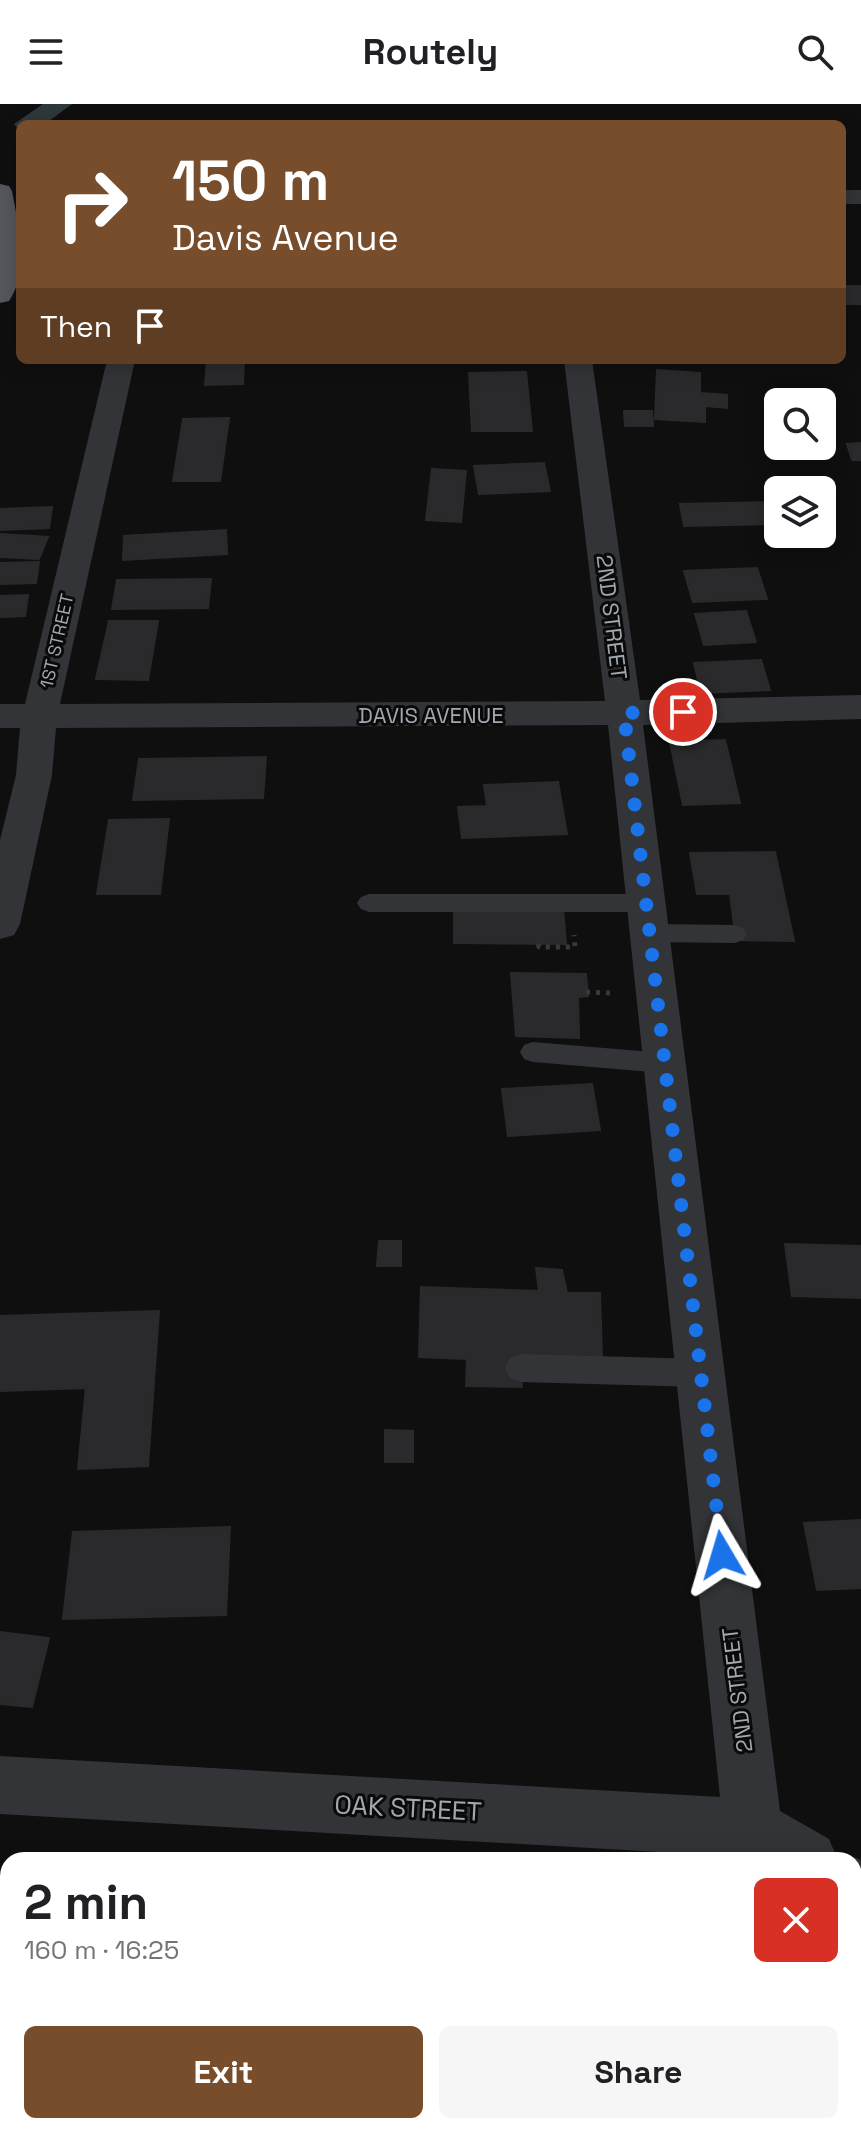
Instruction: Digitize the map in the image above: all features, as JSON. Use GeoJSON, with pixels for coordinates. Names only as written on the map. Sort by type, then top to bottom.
{"type":"FeatureCollection","features":[{"type":"Feature","properties":{"kind":"highway"},"geometry":{"type":"LineString","coordinates":[[0,191],[5,251],[0,295]]}},
{"type":"Feature","properties":{"kind":"street","name":"1ST STREET"},"geometry":{"type":"LineString","coordinates":[[0,924],[34,775],[39,718],[120,364]]}},
{"type":"Feature","properties":{"kind":"street","name":"2ND STREET"},"geometry":{"type":"LineString","coordinates":[[579,364],[624,713],[753,1828]]}},
{"type":"Feature","properties":{"kind":"street","name":"DAVIS AVENUE"},"geometry":{"type":"LineString","coordinates":[[0,716],[624,713],[861,707]]}},
{"type":"Feature","properties":{"kind":"street","name":"OAK STREET"},"geometry":{"type":"LineString","coordinates":[[0,1785],[753,1828],[794,1852]]}},
{"type":"Feature","properties":{"kind":"lane"},"geometry":{"type":"LineString","coordinates":[[369,903],[648,918],[735,934]]}},
{"type":"Feature","properties":{"kind":"lane"},"geometry":{"type":"LineString","coordinates":[[533,1052],[664,1063]]}},
{"type":"Feature","properties":{"kind":"lane"},"geometry":{"type":"LineString","coordinates":[[520,1368],[701,1373]]}},
{"type":"Feature","properties":{"kind":"building"},"geometry":{"type":"Polygon","coordinates":[[[846,286],[861,286],[861,304],[846,304],[846,286]]]}},
{"type":"Feature","properties":{"kind":"building"},"geometry":{"type":"Polygon","coordinates":[[[207,364],[244,364],[243,384],[205,385],[207,364]]]}},
{"type":"Feature","properties":{"kind":"building"},"geometry":{"type":"Polygon","coordinates":[[[657,370],[700,373],[700,393],[727,395],[727,408],[705,406],[705,422],[655,419],[657,370]]]}},
{"type":"Feature","properties":{"kind":"building"},"geometry":{"type":"Polygon","coordinates":[[[526,372],[532,431],[472,431],[469,373],[526,372]]]}},
{"type":"Feature","properties":{"kind":"building"},"geometry":{"type":"Polygon","coordinates":[[[624,411],[652,411],[653,426],[625,426],[624,411]]]}},
{"type":"Feature","properties":{"kind":"building"},"geometry":{"type":"Polygon","coordinates":[[[229,418],[220,481],[173,481],[183,419],[229,418]]]}},
{"type":"Feature","properties":{"kind":"building"},"geometry":{"type":"Polygon","coordinates":[[[861,443],[861,460],[852,460],[847,444],[861,443]]]}},
{"type":"Feature","properties":{"kind":"building"},"geometry":{"type":"Polygon","coordinates":[[[544,463],[550,491],[479,494],[474,466],[544,463]]]}},
{"type":"Feature","properties":{"kind":"building"},"geometry":{"type":"Polygon","coordinates":[[[432,469],[466,471],[461,522],[426,520],[432,469]]]}},
{"type":"Feature","properties":{"kind":"building"},"geometry":{"type":"Polygon","coordinates":[[[764,502],[764,524],[684,526],[680,504],[764,502]]]}},
{"type":"Feature","properties":{"kind":"building"},"geometry":{"type":"Polygon","coordinates":[[[52,507],[49,528],[0,530],[0,509],[52,507]]]}},
{"type":"Feature","properties":{"kind":"building"},"geometry":{"type":"Polygon","coordinates":[[[226,530],[227,554],[123,560],[124,536],[226,530]]]}},
{"type":"Feature","properties":{"kind":"building"},"geometry":{"type":"Polygon","coordinates":[[[0,534],[48,537],[39,559],[0,557],[0,534]]]}},
{"type":"Feature","properties":{"kind":"building"},"geometry":{"type":"Polygon","coordinates":[[[39,562],[36,583],[0,584],[0,563],[39,562]]]}},
{"type":"Feature","properties":{"kind":"building"},"geometry":{"type":"Polygon","coordinates":[[[757,568],[767,599],[693,602],[684,571],[757,568]]]}},
{"type":"Feature","properties":{"kind":"building"},"geometry":{"type":"Polygon","coordinates":[[[211,579],[208,608],[112,609],[117,580],[211,579]]]}},
{"type":"Feature","properties":{"kind":"building"},"geometry":{"type":"Polygon","coordinates":[[[28,595],[25,616],[0,617],[0,596],[28,595]]]}},
{"type":"Feature","properties":{"kind":"building"},"geometry":{"type":"Polygon","coordinates":[[[746,611],[756,642],[704,645],[695,614],[746,611]]]}},
{"type":"Feature","properties":{"kind":"building"},"geometry":{"type":"Polygon","coordinates":[[[109,621],[158,621],[148,680],[96,679],[109,621]]]}},
{"type":"Feature","properties":{"kind":"building"},"geometry":{"type":"Polygon","coordinates":[[[761,660],[770,690],[701,693],[694,663],[761,660]]]}},
{"type":"Feature","properties":{"kind":"building"},"geometry":{"type":"Polygon","coordinates":[[[725,740],[740,803],[683,805],[670,742],[725,740]]]}},
{"type":"Feature","properties":{"kind":"building"},"geometry":{"type":"Polygon","coordinates":[[[266,757],[263,798],[133,800],[139,759],[266,757]]]}},
{"type":"Feature","properties":{"kind":"building"},"geometry":{"type":"Polygon","coordinates":[[[558,782],[567,834],[462,838],[458,807],[487,806],[484,785],[558,782]]]}},
{"type":"Feature","properties":{"kind":"building"},"geometry":{"type":"Polygon","coordinates":[[[169,819],[160,894],[97,894],[109,820],[169,819]]]}},
{"type":"Feature","properties":{"kind":"building"},"geometry":{"type":"Polygon","coordinates":[[[775,852],[794,941],[736,940],[730,894],[697,894],[690,853],[775,852]]]}},
{"type":"Feature","properties":{"kind":"building"},"geometry":{"type":"Polygon","coordinates":[[[563,907],[566,944],[454,943],[454,909],[563,907]]]}},
{"type":"Feature","properties":{"kind":"building"},"geometry":{"type":"Polygon","coordinates":[[[511,973],[586,974],[588,996],[578,997],[579,1038],[516,1036],[511,973]]]}},
{"type":"Feature","properties":{"kind":"building"},"geometry":{"type":"Polygon","coordinates":[[[592,1084],[600,1130],[508,1136],[502,1089],[592,1084]]]}},
{"type":"Feature","properties":{"kind":"building"},"geometry":{"type":"Polygon","coordinates":[[[379,1241],[401,1241],[401,1266],[377,1266],[379,1241]]]}},
{"type":"Feature","properties":{"kind":"building"},"geometry":{"type":"Polygon","coordinates":[[[785,1244],[861,1246],[861,1298],[792,1296],[785,1244]]]}},
{"type":"Feature","properties":{"kind":"building"},"geometry":{"type":"Polygon","coordinates":[[[536,1268],[562,1270],[567,1293],[600,1293],[602,1357],[519,1358],[522,1387],[466,1386],[467,1359],[419,1357],[421,1287],[539,1291],[536,1268]]]}},
{"type":"Feature","properties":{"kind":"building"},"geometry":{"type":"Polygon","coordinates":[[[159,1311],[148,1466],[78,1469],[86,1388],[0,1391],[0,1316],[159,1311]]]}},
{"type":"Feature","properties":{"kind":"building"},"geometry":{"type":"Polygon","coordinates":[[[385,1430],[413,1431],[413,1462],[385,1462],[385,1430]]]}},
{"type":"Feature","properties":{"kind":"building"},"geometry":{"type":"Polygon","coordinates":[[[861,1520],[861,1588],[817,1590],[804,1523],[861,1520]]]}},
{"type":"Feature","properties":{"kind":"building"},"geometry":{"type":"Polygon","coordinates":[[[230,1527],[226,1615],[63,1619],[73,1532],[230,1527]]]}},
{"type":"Feature","properties":{"kind":"building"},"geometry":{"type":"Polygon","coordinates":[[[0,1632],[49,1638],[32,1707],[0,1704],[0,1632]]]}},
{"type":"Feature","properties":{"kind":"waterway"},"geometry":{"type":"LineString","coordinates":[[34,120],[60,104]]}},
{"type":"Feature","properties":{"kind":"route"},"geometry":{"type":"LineString","coordinates":[[683,712],[624,713],[722,1555]]}}]}
